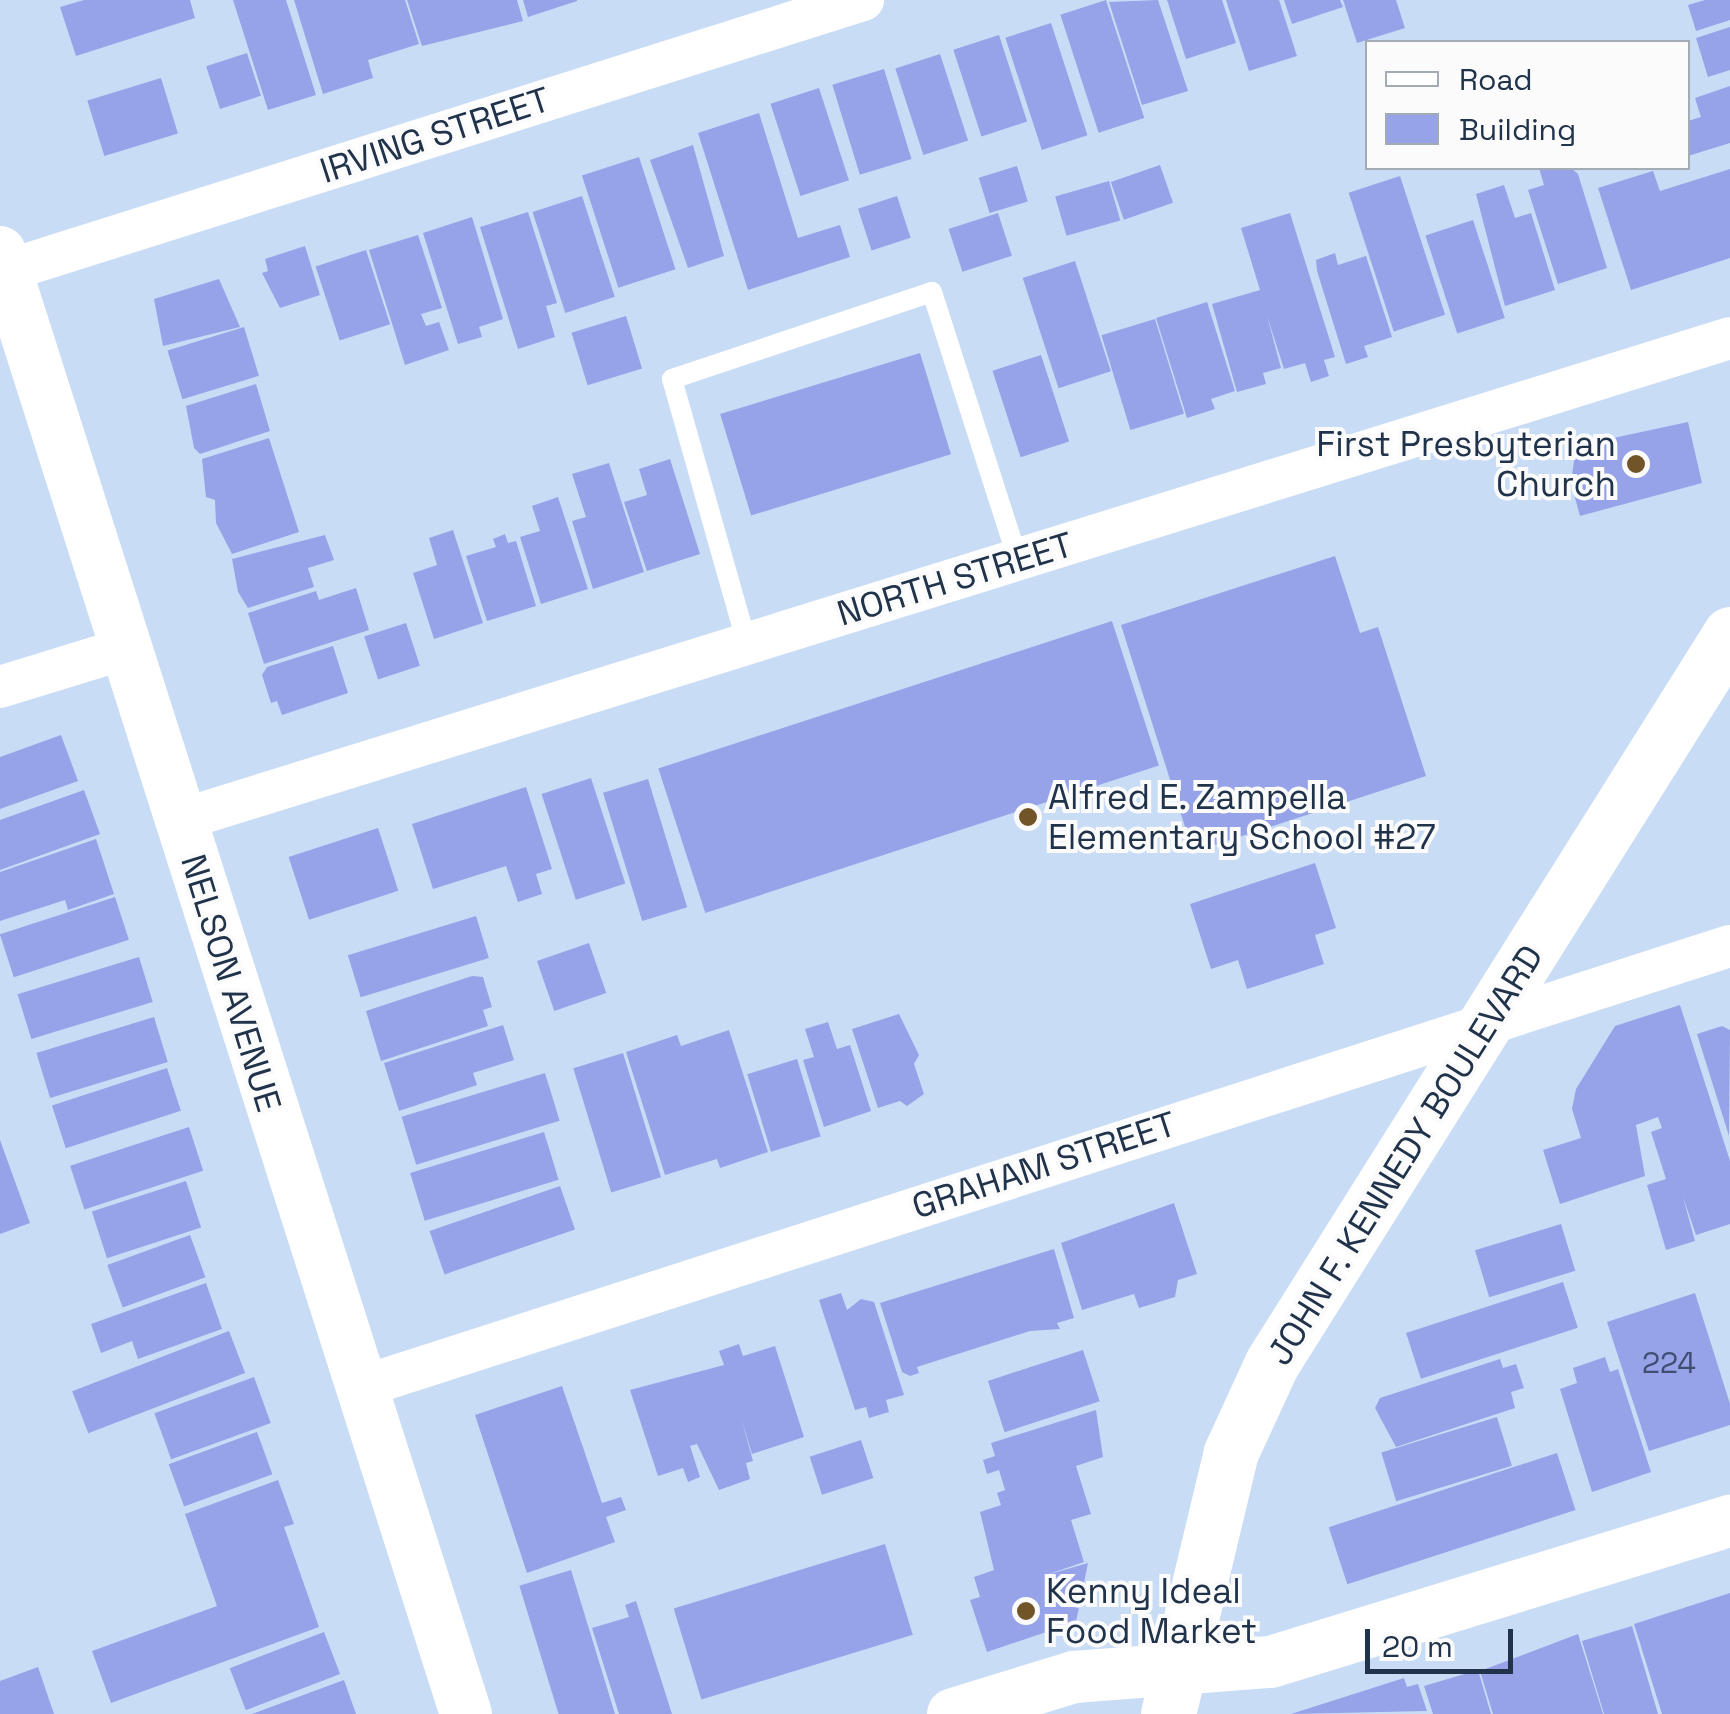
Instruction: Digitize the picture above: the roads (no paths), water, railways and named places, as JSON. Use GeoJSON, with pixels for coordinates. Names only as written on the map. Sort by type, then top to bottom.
{"type":"FeatureCollection","features":[{"type":"Feature","properties":{"kind":"main road","name":"JOHN F. KENNEDY BOULEVARD"},"geometry":{"type":"LineString","coordinates":[[1172,1693],[1232,1452],[1272,1363],[1730,634]]}},
{"type":"Feature","properties":{"kind":"street","name":"IRVING STREET"},"geometry":{"type":"LineString","coordinates":[[3,261],[863,0]]}},
{"type":"Feature","properties":{"kind":"street","name":"NELSON AVENUE"},"geometry":{"type":"LineString","coordinates":[[3,261],[358,1388],[466,1714]]}},
{"type":"Feature","properties":{"kind":"street","name":"NORTH STREET"},"geometry":{"type":"LineString","coordinates":[[180,820],[1730,338]]}},
{"type":"Feature","properties":{"kind":"street"},"geometry":{"type":"LineString","coordinates":[[0,687],[127,648]]}},
{"type":"Feature","properties":{"kind":"street","name":"GRAHAM STREET"},"geometry":{"type":"LineString","coordinates":[[358,1388],[1730,946]]}},
{"type":"Feature","properties":{"kind":"street"},"geometry":{"type":"LineString","coordinates":[[953,1714],[1074,1677],[1172,1693],[1730,1521]]}},
{"type":"Feature","properties":{"kind":"lane"},"geometry":{"type":"LineString","coordinates":[[748,644],[672,379],[932,292],[1018,560]]}},
{"type":"Feature","properties":{"kind":"place","name":"First Presbyterian Church"},"geometry":{"type":"Point","coordinates":[1636,464]}},
{"type":"Feature","properties":{"kind":"place","name":"Alfred E. Zampella Elementary School #27"},"geometry":{"type":"Point","coordinates":[1028,817]}},
{"type":"Feature","properties":{"kind":"place","name":"Kenny Ideal Food Market"},"geometry":{"type":"Point","coordinates":[1026,1611]}}]}
